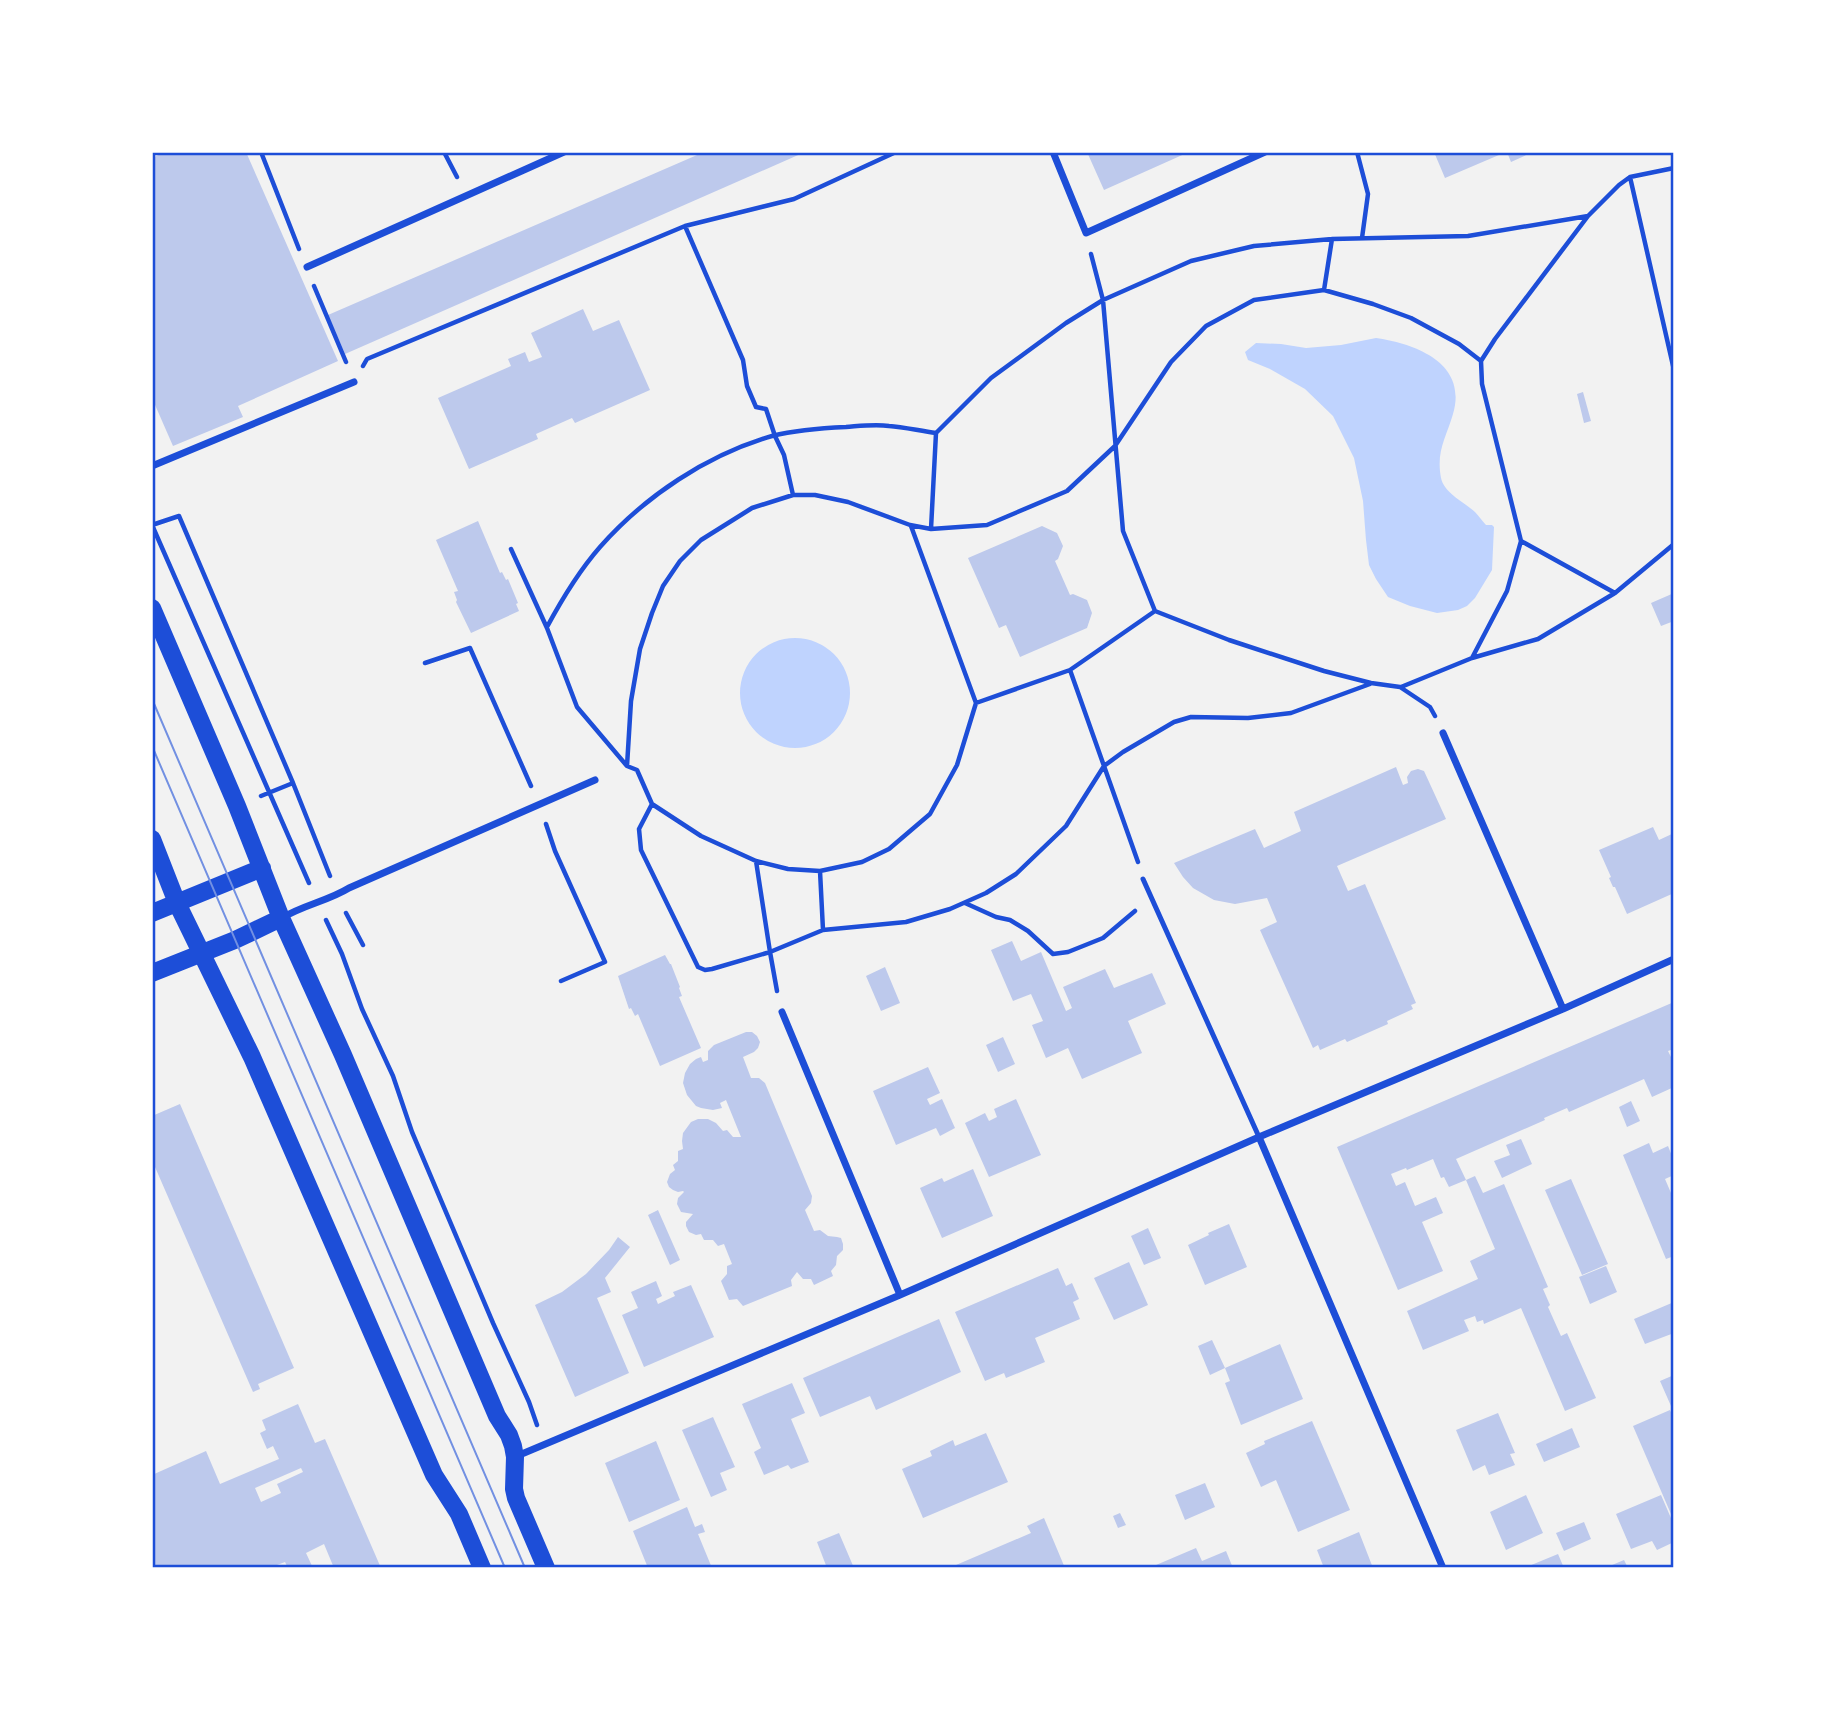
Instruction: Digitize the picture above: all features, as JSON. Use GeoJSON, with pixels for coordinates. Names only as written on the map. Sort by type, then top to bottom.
{"type":"FeatureCollection","features":[{"type":"Feature","properties":{"kind":"main road"},"geometry":{"type":"LineString","coordinates":[[152,608],[237,806],[281,918],[344,1055],[497,1416],[511,1441],[515,1457],[516,1498],[546,1568]]}},
{"type":"Feature","properties":{"kind":"main road"},"geometry":{"type":"LineString","coordinates":[[152,839],[177,903],[252,1057],[434,1475],[459,1514],[482,1568]]}},
{"type":"Feature","properties":{"kind":"main road"},"geometry":{"type":"LineString","coordinates":[[152,914],[262,867]]}},
{"type":"Feature","properties":{"kind":"main road"},"geometry":{"type":"LineString","coordinates":[[152,973],[281,918]]}},
{"type":"Feature","properties":{"kind":"street"},"geometry":{"type":"LineString","coordinates":[[307,267],[564,152]]}},
{"type":"Feature","properties":{"kind":"street"},"geometry":{"type":"LineString","coordinates":[[1054,152],[1086,233],[1265,152]]}},
{"type":"Feature","properties":{"kind":"street"},"geometry":{"type":"LineString","coordinates":[[152,466],[354,382]]}},
{"type":"Feature","properties":{"kind":"street"},"geometry":{"type":"LineString","coordinates":[[1443,733],[1563,1009]]}},
{"type":"Feature","properties":{"kind":"street"},"geometry":{"type":"LineString","coordinates":[[281,918],[595,780]]}},
{"type":"Feature","properties":{"kind":"street"},"geometry":{"type":"LineString","coordinates":[[515,1457],[900,1295],[1674,959]]}},
{"type":"Feature","properties":{"kind":"street"},"geometry":{"type":"LineString","coordinates":[[782,1012],[900,1295]]}},
{"type":"Feature","properties":{"kind":"street"},"geometry":{"type":"LineString","coordinates":[[1259,1137],[1443,1568]]}},
{"type":"Feature","properties":{"kind":"lane"},"geometry":{"type":"LineString","coordinates":[[1143,879],[1259,1137]]}},
{"type":"Feature","properties":{"kind":"path"},"geometry":{"type":"LineString","coordinates":[[444,152],[458,180]]}},
{"type":"Feature","properties":{"kind":"path"},"geometry":{"type":"LineString","coordinates":[[354,382],[367,359],[685,226],[794,199],[896,152]]}},
{"type":"Feature","properties":{"kind":"path"},"geometry":{"type":"LineString","coordinates":[[1357,152],[1368,194],[1362,238]]}},
{"type":"Feature","properties":{"kind":"path"},"geometry":{"type":"LineString","coordinates":[[1472,658],[1507,591],[1521,541],[1482,384],[1481,361],[1588,216],[1619,185],[1630,177],[1674,168]]}},
{"type":"Feature","properties":{"kind":"path"},"geometry":{"type":"LineString","coordinates":[[1630,177],[1674,370]]}},
{"type":"Feature","properties":{"kind":"path"},"geometry":{"type":"LineString","coordinates":[[931,529],[936,433],[991,377],[1103,300],[1191,261],[1254,246],[1332,239],[1468,236],[1588,216]]}},
{"type":"Feature","properties":{"kind":"path"},"geometry":{"type":"LineString","coordinates":[[685,226],[743,360],[747,386],[756,407],[765,409],[785,455],[793,495]]}},
{"type":"Feature","properties":{"kind":"path"},"geometry":{"type":"LineString","coordinates":[[1086,233],[1103,300],[1123,531],[1155,611],[1229,640],[1324,671],[1400,687],[1430,707],[1443,733]]}},
{"type":"Feature","properties":{"kind":"path"},"geometry":{"type":"LineString","coordinates":[[1324,290],[1332,239]]}},
{"type":"Feature","properties":{"kind":"path"},"geometry":{"type":"LineString","coordinates":[[627,766],[631,701],[640,649],[663,586],[680,561],[701,540],[752,508],[793,495],[815,495],[848,502],[910,525],[931,529],[987,525],[1067,491],[1115,446],[1171,362],[1206,326],[1254,300],[1324,290],[1411,318],[1459,344],[1481,361]]}},
{"type":"Feature","properties":{"kind":"path"},"geometry":{"type":"LineString","coordinates":[[547,628],[563,598],[599,548],[629,517],[663,490],[707,463],[743,446],[775,436],[819,428],[887,425],[936,433]]}},
{"type":"Feature","properties":{"kind":"path"},"geometry":{"type":"LineString","coordinates":[[363,945],[338,895],[179,516],[152,525],[341,954],[362,1009],[393,1076],[412,1132],[493,1323]]}},
{"type":"Feature","properties":{"kind":"path"},"geometry":{"type":"LineString","coordinates":[[511,549],[547,628],[577,707],[627,766],[637,770],[652,804],[701,836],[756,861],[788,869],[820,870],[862,862],[889,849],[930,814],[957,765],[976,703],[910,525]]}},
{"type":"Feature","properties":{"kind":"path"},"geometry":{"type":"LineString","coordinates":[[1521,541],[1615,593]]}},
{"type":"Feature","properties":{"kind":"path"},"geometry":{"type":"LineString","coordinates":[[1400,687],[1472,658],[1538,639],[1615,593],[1674,544]]}},
{"type":"Feature","properties":{"kind":"path"},"geometry":{"type":"LineString","coordinates":[[976,703],[1070,670],[1155,611]]}},
{"type":"Feature","properties":{"kind":"path"},"geometry":{"type":"LineString","coordinates":[[1070,670],[1143,879]]}},
{"type":"Feature","properties":{"kind":"path"},"geometry":{"type":"LineString","coordinates":[[652,804],[639,829],[641,850],[698,967],[712,969],[770,953],[823,930],[905,922],[950,909],[986,893],[1016,874],[1066,826],[1104,766],[1174,722],[1191,717],[1248,718],[1291,713],[1371,683]]}},
{"type":"Feature","properties":{"kind":"path"},"geometry":{"type":"LineString","coordinates":[[237,806],[293,783]]}},
{"type":"Feature","properties":{"kind":"path"},"geometry":{"type":"LineString","coordinates":[[756,861],[782,1012]]}},
{"type":"Feature","properties":{"kind":"path"},"geometry":{"type":"LineString","coordinates":[[820,870],[823,930]]}},
{"type":"Feature","properties":{"kind":"path"},"geometry":{"type":"LineString","coordinates":[[964,902],[996,917],[1010,920],[1028,931],[1054,954],[1069,952],[1103,938],[1152,897]]}},
{"type":"Feature","properties":{"kind":"water"},"geometry":{"type":"Polygon","coordinates":[[[1376,338],[1422,351],[1446,369],[1453,381],[1456,396],[1442,445],[1441,478],[1450,493],[1475,512],[1486,525],[1494,527],[1492,570],[1475,598],[1458,610],[1437,613],[1388,597],[1369,565],[1363,501],[1354,458],[1333,416],[1305,389],[1248,360],[1245,352],[1256,343],[1306,348],[1376,338]]]}},
{"type":"Feature","properties":{"kind":"water"},"geometry":{"type":"Polygon","coordinates":[[[795,638],[816,643],[834,654],[845,672],[850,693],[845,714],[834,732],[816,743],[795,748],[774,743],[756,732],[745,714],[740,693],[745,672],[756,654],[774,643],[795,638]]]}},
{"type":"Feature","properties":{"kind":"building"},"geometry":{"type":"Polygon","coordinates":[[[165,152],[246,152],[338,361],[238,406],[243,417],[173,446],[152,398],[152,158],[165,152]]]}},
{"type":"Feature","properties":{"kind":"building"},"geometry":{"type":"Polygon","coordinates":[[[704,152],[805,152],[345,354],[328,315],[704,152]]]}},
{"type":"Feature","properties":{"kind":"building"},"geometry":{"type":"Polygon","coordinates":[[[1087,152],[1189,152],[1104,190],[1087,152]]]}},
{"type":"Feature","properties":{"kind":"building"},"geometry":{"type":"Polygon","coordinates":[[[1434,152],[1506,152],[1445,178],[1434,152]]]}},
{"type":"Feature","properties":{"kind":"building"},"geometry":{"type":"Polygon","coordinates":[[[1507,152],[1533,152],[1511,162],[1507,152]]]}},
{"type":"Feature","properties":{"kind":"building"},"geometry":{"type":"Polygon","coordinates":[[[583,309],[593,331],[619,320],[650,390],[575,423],[572,418],[536,434],[538,439],[469,469],[438,398],[511,366],[508,359],[525,352],[529,362],[542,357],[531,333],[583,309]]]}},
{"type":"Feature","properties":{"kind":"building"},"geometry":{"type":"Polygon","coordinates":[[[1583,392],[1591,421],[1584,423],[1577,394],[1583,392]]]}},
{"type":"Feature","properties":{"kind":"building"},"geometry":{"type":"Polygon","coordinates":[[[478,521],[500,573],[508,579],[519,611],[471,633],[456,602],[454,592],[458,591],[436,540],[478,521]]]}},
{"type":"Feature","properties":{"kind":"building"},"geometry":{"type":"Polygon","coordinates":[[[1042,526],[1057,533],[1063,546],[1055,561],[1070,595],[1087,600],[1092,613],[1087,628],[1020,657],[1006,625],[999,628],[968,558],[1042,526]]]}},
{"type":"Feature","properties":{"kind":"building"},"geometry":{"type":"Polygon","coordinates":[[[1674,593],[1674,621],[1661,626],[1651,603],[1674,593]]]}},
{"type":"Feature","properties":{"kind":"building"},"geometry":{"type":"Polygon","coordinates":[[[1396,767],[1403,785],[1408,783],[1407,777],[1411,771],[1424,771],[1446,819],[1337,866],[1348,891],[1365,884],[1416,1003],[1411,1005],[1413,1009],[1387,1021],[1388,1024],[1347,1042],[1345,1039],[1320,1050],[1318,1045],[1313,1048],[1260,930],[1277,922],[1267,898],[1235,904],[1214,900],[1193,888],[1174,863],[1255,829],[1264,848],[1301,831],[1294,812],[1396,767]]]}},
{"type":"Feature","properties":{"kind":"building"},"geometry":{"type":"Polygon","coordinates":[[[1653,827],[1659,840],[1674,833],[1674,893],[1627,914],[1599,850],[1653,827]]]}},
{"type":"Feature","properties":{"kind":"building"},"geometry":{"type":"Polygon","coordinates":[[[1012,941],[1021,961],[1041,952],[1066,1011],[1072,1008],[1063,987],[1105,969],[1114,988],[1152,973],[1166,1004],[1128,1021],[1142,1053],[1082,1079],[1068,1048],[1046,1058],[1032,1025],[1043,1021],[1031,994],[1013,1001],[991,950],[1012,941]]]}},
{"type":"Feature","properties":{"kind":"building"},"geometry":{"type":"Polygon","coordinates":[[[665,955],[680,987],[682,996],[679,997],[701,1048],[660,1066],[638,1014],[635,1016],[631,1008],[629,1009],[618,976],[665,955]]]}},
{"type":"Feature","properties":{"kind":"building"},"geometry":{"type":"Polygon","coordinates":[[[885,967],[900,1003],[881,1011],[866,976],[885,967]]]}},
{"type":"Feature","properties":{"kind":"building"},"geometry":{"type":"Polygon","coordinates":[[[1674,1002],[1674,1049],[1668,1051],[1674,1063],[1674,1087],[1652,1097],[1644,1079],[1569,1112],[1567,1108],[1544,1118],[1545,1120],[1456,1159],[1466,1180],[1449,1187],[1444,1177],[1441,1178],[1433,1159],[1391,1174],[1396,1186],[1405,1182],[1415,1206],[1436,1197],[1443,1213],[1422,1222],[1443,1271],[1398,1290],[1337,1147],[1674,1002]]]}},
{"type":"Feature","properties":{"kind":"building"},"geometry":{"type":"Polygon","coordinates":[[[752,1032],[760,1042],[754,1052],[743,1057],[751,1078],[759,1078],[765,1083],[812,1196],[811,1203],[805,1210],[814,1231],[820,1230],[828,1236],[841,1238],[843,1250],[837,1256],[836,1265],[831,1271],[833,1276],[814,1285],[811,1279],[803,1279],[797,1272],[791,1280],[792,1286],[743,1306],[737,1299],[729,1300],[721,1281],[727,1274],[727,1266],[732,1264],[724,1244],[718,1246],[713,1240],[704,1240],[701,1234],[689,1232],[686,1222],[693,1214],[681,1212],[677,1204],[678,1198],[684,1192],[673,1190],[667,1182],[675,1170],[673,1165],[678,1161],[678,1151],[683,1149],[683,1133],[691,1122],[708,1119],[723,1131],[727,1130],[733,1137],[741,1137],[726,1100],[720,1103],[722,1108],[701,1108],[687,1095],[683,1083],[685,1073],[696,1059],[701,1057],[703,1062],[708,1060],[708,1051],[714,1045],[752,1032]]]}},
{"type":"Feature","properties":{"kind":"building"},"geometry":{"type":"Polygon","coordinates":[[[1003,1037],[1015,1064],[998,1072],[986,1045],[1003,1037]]]}},
{"type":"Feature","properties":{"kind":"building"},"geometry":{"type":"Polygon","coordinates":[[[928,1067],[940,1093],[927,1099],[930,1105],[942,1099],[955,1128],[940,1136],[936,1128],[896,1145],[873,1091],[928,1067]]]}},
{"type":"Feature","properties":{"kind":"building"},"geometry":{"type":"Polygon","coordinates":[[[1016,1099],[1041,1155],[989,1177],[965,1123],[985,1113],[989,1121],[997,1117],[994,1109],[1016,1099]]]}},
{"type":"Feature","properties":{"kind":"building"},"geometry":{"type":"Polygon","coordinates":[[[1631,1101],[1640,1121],[1627,1127],[1619,1107],[1631,1101]]]}},
{"type":"Feature","properties":{"kind":"building"},"geometry":{"type":"Polygon","coordinates":[[[180,1104],[294,1368],[258,1384],[260,1389],[253,1392],[155,1167],[152,1169],[152,1116],[180,1104]]]}},
{"type":"Feature","properties":{"kind":"building"},"geometry":{"type":"Polygon","coordinates":[[[1521,1139],[1532,1164],[1502,1178],[1494,1161],[1510,1155],[1506,1145],[1521,1139]]]}},
{"type":"Feature","properties":{"kind":"building"},"geometry":{"type":"Polygon","coordinates":[[[1649,1143],[1653,1153],[1668,1146],[1674,1161],[1674,1175],[1665,1179],[1674,1200],[1674,1256],[1666,1259],[1623,1155],[1649,1143]]]}},
{"type":"Feature","properties":{"kind":"building"},"geometry":{"type":"Polygon","coordinates":[[[973,1169],[993,1216],[942,1238],[920,1188],[942,1178],[944,1182],[973,1169]]]}},
{"type":"Feature","properties":{"kind":"building"},"geometry":{"type":"Polygon","coordinates":[[[1475,1176],[1483,1193],[1504,1184],[1548,1287],[1543,1289],[1550,1305],[1548,1307],[1561,1336],[1567,1333],[1596,1398],[1565,1411],[1521,1308],[1484,1324],[1483,1320],[1477,1322],[1475,1316],[1464,1320],[1469,1331],[1423,1350],[1407,1311],[1478,1279],[1470,1261],[1495,1249],[1466,1180],[1475,1176]]]}},
{"type":"Feature","properties":{"kind":"building"},"geometry":{"type":"Polygon","coordinates":[[[1571,1179],[1608,1264],[1582,1275],[1545,1190],[1571,1179]]]}},
{"type":"Feature","properties":{"kind":"building"},"geometry":{"type":"Polygon","coordinates":[[[658,1210],[680,1260],[670,1265],[648,1215],[658,1210]]]}},
{"type":"Feature","properties":{"kind":"building"},"geometry":{"type":"Polygon","coordinates":[[[1229,1224],[1247,1267],[1205,1285],[1188,1245],[1229,1224]]]}},
{"type":"Feature","properties":{"kind":"building"},"geometry":{"type":"Polygon","coordinates":[[[1148,1228],[1161,1258],[1144,1265],[1131,1236],[1148,1228]]]}},
{"type":"Feature","properties":{"kind":"building"},"geometry":{"type":"Polygon","coordinates":[[[618,1237],[630,1247],[605,1278],[611,1292],[597,1298],[629,1373],[575,1397],[535,1305],[562,1292],[586,1274],[618,1237]]]}},
{"type":"Feature","properties":{"kind":"building"},"geometry":{"type":"Polygon","coordinates":[[[1129,1262],[1148,1305],[1114,1320],[1094,1278],[1129,1262]]]}},
{"type":"Feature","properties":{"kind":"building"},"geometry":{"type":"Polygon","coordinates":[[[1606,1266],[1617,1292],[1590,1304],[1579,1277],[1606,1266]]]}},
{"type":"Feature","properties":{"kind":"building"},"geometry":{"type":"Polygon","coordinates":[[[1058,1268],[1066,1286],[1072,1283],[1079,1299],[1073,1302],[1080,1319],[1035,1338],[1045,1362],[1006,1378],[1004,1373],[985,1381],[955,1312],[1058,1268]]]}},
{"type":"Feature","properties":{"kind":"building"},"geometry":{"type":"Polygon","coordinates":[[[656,1281],[662,1296],[656,1299],[658,1304],[675,1296],[673,1292],[691,1285],[714,1337],[644,1367],[622,1315],[638,1308],[631,1292],[656,1281]]]}},
{"type":"Feature","properties":{"kind":"building"},"geometry":{"type":"Polygon","coordinates":[[[1674,1302],[1674,1333],[1645,1344],[1634,1319],[1674,1302]]]}},
{"type":"Feature","properties":{"kind":"building"},"geometry":{"type":"Polygon","coordinates":[[[939,1319],[961,1372],[876,1410],[870,1396],[820,1417],[803,1378],[939,1319]]]}},
{"type":"Feature","properties":{"kind":"building"},"geometry":{"type":"Polygon","coordinates":[[[1212,1340],[1225,1368],[1210,1375],[1198,1346],[1212,1340]]]}},
{"type":"Feature","properties":{"kind":"building"},"geometry":{"type":"Polygon","coordinates":[[[1280,1344],[1303,1399],[1241,1425],[1225,1383],[1230,1381],[1225,1368],[1280,1344]]]}},
{"type":"Feature","properties":{"kind":"building"},"geometry":{"type":"Polygon","coordinates":[[[1674,1375],[1674,1404],[1671,1406],[1660,1381],[1674,1375]]]}},
{"type":"Feature","properties":{"kind":"building"},"geometry":{"type":"Polygon","coordinates":[[[792,1383],[805,1413],[791,1419],[809,1462],[791,1469],[788,1465],[764,1475],[754,1452],[761,1448],[742,1404],[792,1383]]]}},
{"type":"Feature","properties":{"kind":"building"},"geometry":{"type":"Polygon","coordinates":[[[298,1404],[315,1443],[325,1439],[381,1568],[334,1568],[324,1544],[306,1553],[313,1568],[288,1568],[285,1562],[277,1565],[279,1568],[152,1568],[152,1475],[206,1451],[220,1484],[279,1459],[273,1446],[267,1449],[260,1433],[266,1430],[262,1420],[298,1404]],[[301,1468],[255,1488],[261,1502],[281,1493],[277,1484],[303,1472],[301,1468]]]}},
{"type":"Feature","properties":{"kind":"building"},"geometry":{"type":"Polygon","coordinates":[[[1670,1410],[1674,1419],[1674,1521],[1633,1426],[1670,1410]]]}},
{"type":"Feature","properties":{"kind":"building"},"geometry":{"type":"Polygon","coordinates":[[[1498,1413],[1515,1453],[1510,1454],[1515,1465],[1489,1475],[1485,1465],[1473,1471],[1456,1430],[1498,1413]]]}},
{"type":"Feature","properties":{"kind":"building"},"geometry":{"type":"Polygon","coordinates":[[[713,1417],[735,1467],[720,1473],[727,1490],[711,1497],[682,1430],[713,1417]]]}},
{"type":"Feature","properties":{"kind":"building"},"geometry":{"type":"Polygon","coordinates":[[[1312,1421],[1350,1510],[1298,1532],[1276,1480],[1261,1487],[1246,1453],[1265,1444],[1264,1441],[1312,1421]]]}},
{"type":"Feature","properties":{"kind":"building"},"geometry":{"type":"Polygon","coordinates":[[[1572,1428],[1580,1447],[1544,1462],[1536,1444],[1572,1428]]]}},
{"type":"Feature","properties":{"kind":"building"},"geometry":{"type":"Polygon","coordinates":[[[986,1433],[1008,1482],[923,1518],[902,1469],[932,1456],[930,1451],[953,1440],[955,1446],[986,1433]]]}},
{"type":"Feature","properties":{"kind":"building"},"geometry":{"type":"Polygon","coordinates":[[[656,1441],[680,1500],[629,1522],[605,1463],[656,1441]]]}},
{"type":"Feature","properties":{"kind":"building"},"geometry":{"type":"Polygon","coordinates":[[[1205,1483],[1215,1507],[1185,1520],[1175,1495],[1205,1483]]]}},
{"type":"Feature","properties":{"kind":"building"},"geometry":{"type":"Polygon","coordinates":[[[1526,1495],[1543,1533],[1506,1550],[1490,1512],[1526,1495]]]}},
{"type":"Feature","properties":{"kind":"building"},"geometry":{"type":"Polygon","coordinates":[[[1661,1495],[1674,1525],[1674,1542],[1657,1550],[1652,1541],[1631,1549],[1616,1514],[1661,1495]]]}},
{"type":"Feature","properties":{"kind":"building"},"geometry":{"type":"Polygon","coordinates":[[[687,1507],[695,1527],[702,1524],[705,1532],[698,1534],[712,1568],[658,1568],[656,1565],[648,1568],[633,1531],[687,1507]]]}},
{"type":"Feature","properties":{"kind":"building"},"geometry":{"type":"Polygon","coordinates":[[[1120,1513],[1126,1525],[1118,1528],[1113,1516],[1120,1513]]]}},
{"type":"Feature","properties":{"kind":"building"},"geometry":{"type":"Polygon","coordinates":[[[1044,1518],[1065,1568],[949,1568],[1031,1533],[1027,1526],[1044,1518]]]}},
{"type":"Feature","properties":{"kind":"building"},"geometry":{"type":"Polygon","coordinates":[[[1584,1522],[1591,1539],[1564,1551],[1556,1533],[1584,1522]]]}},
{"type":"Feature","properties":{"kind":"building"},"geometry":{"type":"Polygon","coordinates":[[[1359,1532],[1373,1568],[1324,1568],[1317,1550],[1359,1532]]]}},
{"type":"Feature","properties":{"kind":"building"},"geometry":{"type":"Polygon","coordinates":[[[839,1533],[854,1568],[827,1568],[817,1542],[839,1533]]]}},
{"type":"Feature","properties":{"kind":"building"},"geometry":{"type":"Polygon","coordinates":[[[1196,1548],[1202,1561],[1226,1551],[1233,1568],[1149,1568],[1196,1548]]]}},
{"type":"Feature","properties":{"kind":"building"},"geometry":{"type":"Polygon","coordinates":[[[1558,1554],[1564,1568],[1524,1568],[1558,1554]]]}},
{"type":"Feature","properties":{"kind":"building"},"geometry":{"type":"Polygon","coordinates":[[[1624,1560],[1628,1568],[1605,1568],[1624,1560]]]}},
{"type":"Feature","properties":{"kind":"tram line"},"geometry":{"type":"LineString","coordinates":[[152,699],[525,1568]]}},
{"type":"Feature","properties":{"kind":"tram line"},"geometry":{"type":"LineString","coordinates":[[152,746],[505,1568]]}}]}
